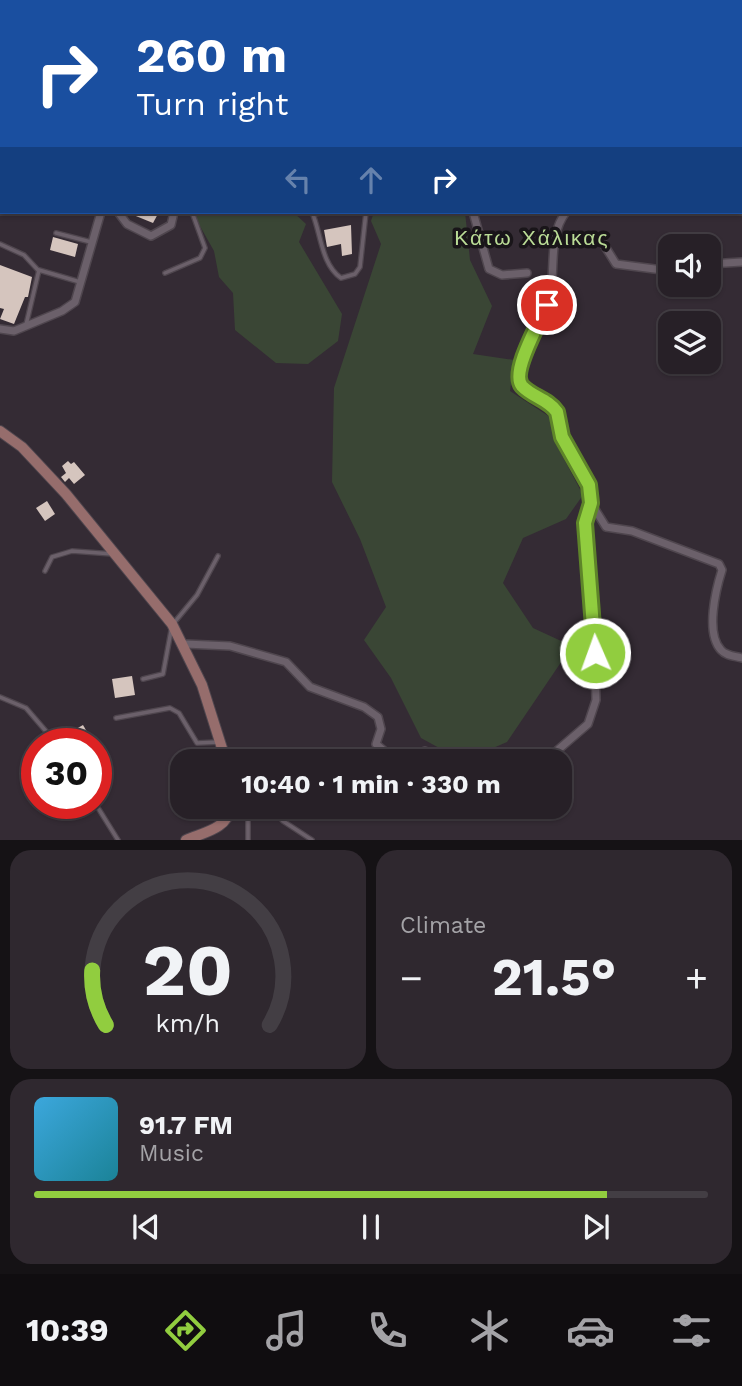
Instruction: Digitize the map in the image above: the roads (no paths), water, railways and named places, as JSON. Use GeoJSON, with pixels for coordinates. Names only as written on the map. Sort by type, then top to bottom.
{"type":"FeatureCollection","features":[{"type":"Feature","properties":{"kind":"main road"},"geometry":{"type":"LineString","coordinates":[[0,431],[40,466],[172,624],[185,644],[223,749]]}},
{"type":"Feature","properties":{"kind":"main road"},"geometry":{"type":"LineString","coordinates":[[186,840],[220,827],[227,819]]}},
{"type":"Feature","properties":{"kind":"street"},"geometry":{"type":"LineString","coordinates":[[0,329],[14,331],[75,302],[83,282],[100,214]]}},
{"type":"Feature","properties":{"kind":"street"},"geometry":{"type":"LineString","coordinates":[[120,214],[127,224],[151,236],[171,225],[174,214]]}},
{"type":"Feature","properties":{"kind":"street"},"geometry":{"type":"LineString","coordinates":[[474,214],[489,270],[502,275],[527,272]]}},
{"type":"Feature","properties":{"kind":"street"},"geometry":{"type":"LineString","coordinates":[[559,749],[588,724],[595,708],[594,630],[585,523],[591,503],[589,485],[562,437],[557,412],[523,387],[519,379],[526,351],[547,305],[555,267],[555,234],[565,214]]}},
{"type":"Feature","properties":{"kind":"street"},"geometry":{"type":"LineString","coordinates":[[601,240],[616,264],[658,269]]}},
{"type":"Feature","properties":{"kind":"street"},"geometry":{"type":"LineString","coordinates":[[721,263],[742,262]]}},
{"type":"Feature","properties":{"kind":"street"},"geometry":{"type":"LineString","coordinates":[[591,503],[606,527],[632,531],[721,566],[713,599],[717,642],[726,653],[742,658]]}},
{"type":"Feature","properties":{"kind":"street"},"geometry":{"type":"LineString","coordinates":[[185,644],[230,646],[286,662],[310,687],[364,708],[378,717],[381,729],[376,744],[382,749]]}},
{"type":"Feature","properties":{"kind":"lane"},"geometry":{"type":"LineString","coordinates":[[165,273],[200,258],[203,254],[205,248],[193,214]]}},
{"type":"Feature","properties":{"kind":"lane"},"geometry":{"type":"LineString","coordinates":[[313,214],[325,255],[335,274],[341,278],[355,274],[360,267],[366,214]]}},
{"type":"Feature","properties":{"kind":"lane"},"geometry":{"type":"LineString","coordinates":[[56,233],[93,242]]}},
{"type":"Feature","properties":{"kind":"lane"},"geometry":{"type":"LineString","coordinates":[[0,244],[23,255],[39,270],[83,282]]}},
{"type":"Feature","properties":{"kind":"lane"},"geometry":{"type":"LineString","coordinates":[[26,326],[39,270]]}},
{"type":"Feature","properties":{"kind":"lane"},"geometry":{"type":"LineString","coordinates":[[44,571],[52,557],[72,551],[115,553]]}},
{"type":"Feature","properties":{"kind":"lane"},"geometry":{"type":"LineString","coordinates":[[143,679],[158,677],[166,669],[172,624],[197,595],[218,556]]}},
{"type":"Feature","properties":{"kind":"lane"},"geometry":{"type":"LineString","coordinates":[[0,697],[26,708],[43,728]]}},
{"type":"Feature","properties":{"kind":"lane"},"geometry":{"type":"LineString","coordinates":[[116,718],[170,708],[179,713],[197,744],[222,744],[225,749]]}},
{"type":"Feature","properties":{"kind":"lane"},"geometry":{"type":"LineString","coordinates":[[105,819],[118,840]]}},
{"type":"Feature","properties":{"kind":"lane"},"geometry":{"type":"LineString","coordinates":[[248,819],[248,840]]}},
{"type":"Feature","properties":{"kind":"lane"},"geometry":{"type":"LineString","coordinates":[[281,819],[312,840]]}},
{"type":"Feature","properties":{"kind":"district","name":"Κάτω Χάλικας"},"geometry":{"type":"Point","coordinates":[532,237]}}]}
